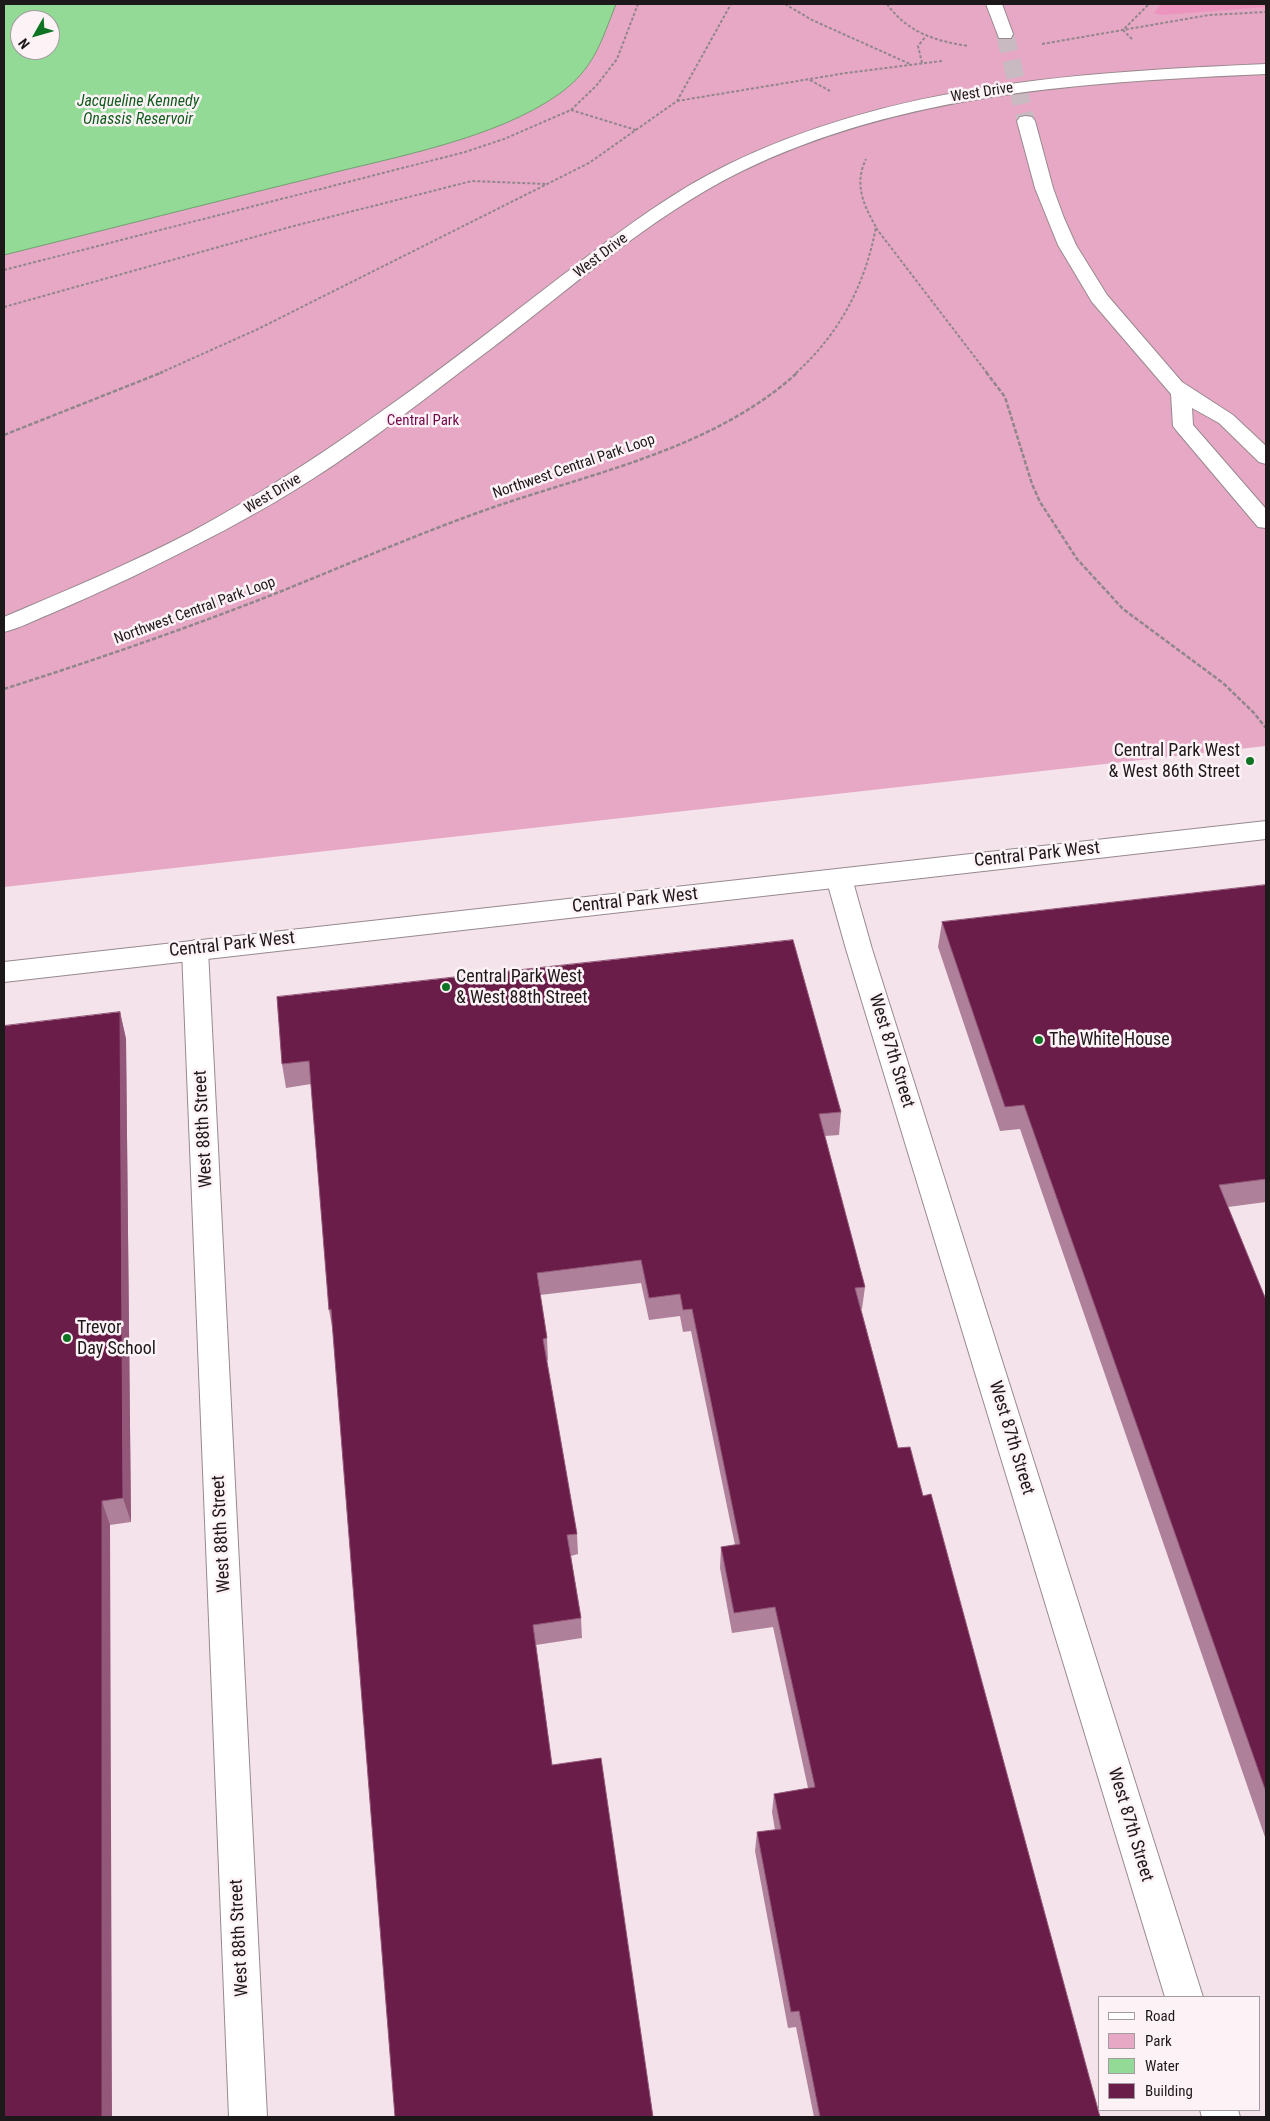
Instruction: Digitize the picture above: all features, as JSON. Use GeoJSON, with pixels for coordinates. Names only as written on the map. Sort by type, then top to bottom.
{"type":"FeatureCollection","features":[{"type":"Feature","properties":{"kind":"street"},"geometry":{"type":"LineString","coordinates":[[994,4],[1005,34]]}},
{"type":"Feature","properties":{"kind":"street","name":"West Drive"},"geometry":{"type":"LineString","coordinates":[[4,625],[80,593],[197,537],[306,474],[392,414],[665,207],[691,191],[756,157],[816,133],[868,116],[951,97],[1087,80],[1266,69]]}},
{"type":"Feature","properties":{"kind":"street"},"geometry":{"type":"LineString","coordinates":[[1026,121],[1038,173],[1066,247],[1092,290],[1113,317],[1181,392],[1225,418],[1266,458]]}},
{"type":"Feature","properties":{"kind":"street"},"geometry":{"type":"LineString","coordinates":[[1181,392],[1183,426],[1266,522]]}},
{"type":"Feature","properties":{"kind":"street","name":"Central Park West"},"geometry":{"type":"LineString","coordinates":[[4,972],[1266,830]]}},
{"type":"Feature","properties":{"kind":"street","name":"West 87th Street"},"geometry":{"type":"LineString","coordinates":[[839,878],[859,949],[1184,1996]]}},
{"type":"Feature","properties":{"kind":"street","name":"West 88th Street"},"geometry":{"type":"LineString","coordinates":[[195,950],[248,2117]]}},
{"type":"Feature","properties":{"kind":"path"},"geometry":{"type":"LineString","coordinates":[[4,270],[465,152],[504,139],[570,110],[596,86],[617,59],[638,4]]}},
{"type":"Feature","properties":{"kind":"path"},"geometry":{"type":"LineString","coordinates":[[4,435],[134,385],[258,329],[589,163],[676,101],[731,4]]}},
{"type":"Feature","properties":{"kind":"path"},"geometry":{"type":"LineString","coordinates":[[785,4],[820,24],[911,64]]}},
{"type":"Feature","properties":{"kind":"path"},"geometry":{"type":"LineString","coordinates":[[887,4],[901,23],[926,36],[973,47]]}},
{"type":"Feature","properties":{"kind":"path"},"geometry":{"type":"LineString","coordinates":[[1123,30],[1149,4]]}},
{"type":"Feature","properties":{"kind":"path"},"geometry":{"type":"LineString","coordinates":[[1036,45],[1209,15],[1266,12]]}},
{"type":"Feature","properties":{"kind":"path"},"geometry":{"type":"LineString","coordinates":[[1123,30],[1136,44]]}},
{"type":"Feature","properties":{"kind":"path"},"geometry":{"type":"LineString","coordinates":[[922,63],[918,46],[926,36]]}},
{"type":"Feature","properties":{"kind":"path"},"geometry":{"type":"LineString","coordinates":[[570,110],[637,130]]}},
{"type":"Feature","properties":{"kind":"path"},"geometry":{"type":"LineString","coordinates":[[870,154],[860,171],[859,185],[865,208],[876,227],[1005,397],[1016,423],[1033,485],[1070,550],[1108,593],[1137,621],[1229,689],[1256,713],[1266,728]]}},
{"type":"Feature","properties":{"kind":"path"},"geometry":{"type":"LineString","coordinates":[[4,307],[290,227],[472,180],[548,184]]}},
{"type":"Feature","properties":{"kind":"path","name":"Northwest Central Park Loop"},"geometry":{"type":"LineString","coordinates":[[4,689],[107,656],[234,609],[462,519],[633,460],[724,422],[787,381],[829,339],[856,297],[874,242],[876,227]]}},
{"type":"Feature","properties":{"kind":"green space","name":"Central Park"},"geometry":{"type":"Polygon","coordinates":[[[4,4],[1266,4],[1266,746],[4,887],[4,4]]]}},
{"type":"Feature","properties":{"kind":"shaded area"},"geometry":{"type":"Polygon","coordinates":[[[1161,4],[1266,4],[1266,7],[1161,15],[1154,13],[1161,4]]]}},
{"type":"Feature","properties":{"kind":"water","name":"Jacqueline Kennedy Onassis Reservoir"},"geometry":{"type":"Polygon","coordinates":[[[4,4],[616,4],[601,43],[581,75],[559,94],[534,110],[475,135],[444,145],[4,255],[4,4]]]}},
{"type":"Feature","properties":{"kind":"building"},"geometry":{"type":"Polygon","coordinates":[[[1266,885],[1266,1179],[1219,1185],[1266,1300],[1266,1792],[1024,1105],[1005,1107],[942,922],[1266,885]]]}},
{"type":"Feature","properties":{"kind":"building"},"geometry":{"type":"Polygon","coordinates":[[[793,940],[841,1112],[819,1114],[865,1287],[855,1288],[898,1448],[910,1447],[923,1496],[931,1494],[1100,2117],[820,2117],[799,2011],[791,2012],[757,1832],[781,1829],[774,1794],[815,1787],[775,1607],[734,1613],[721,1547],[740,1544],[692,1309],[683,1310],[680,1294],[649,1298],[641,1260],[537,1273],[547,1338],[543,1339],[577,1534],[567,1535],[581,1618],[533,1625],[552,1765],[601,1758],[653,2117],[395,2117],[331,1309],[329,1310],[309,1061],[282,1064],[277,997],[793,940]]]}},
{"type":"Feature","properties":{"kind":"building"},"geometry":{"type":"Polygon","coordinates":[[[120,1012],[123,1498],[102,1501],[102,2117],[4,2117],[4,1026],[120,1012]]]}},
{"type":"Feature","properties":{"kind":"tunnel"},"geometry":{"type":"LineString","coordinates":[[1005,34],[1026,121]]}},
{"type":"Feature","properties":{"kind":"place","name":"Central Park West & West 86th Street"},"geometry":{"type":"Point","coordinates":[1250,761]}},
{"type":"Feature","properties":{"kind":"place","name":"Central Park West & West 88th Street"},"geometry":{"type":"Point","coordinates":[446,987]}},
{"type":"Feature","properties":{"kind":"place","name":"The White House"},"geometry":{"type":"Point","coordinates":[1039,1040]}},
{"type":"Feature","properties":{"kind":"place","name":"Trevor Day School"},"geometry":{"type":"Point","coordinates":[67,1338]}}]}
